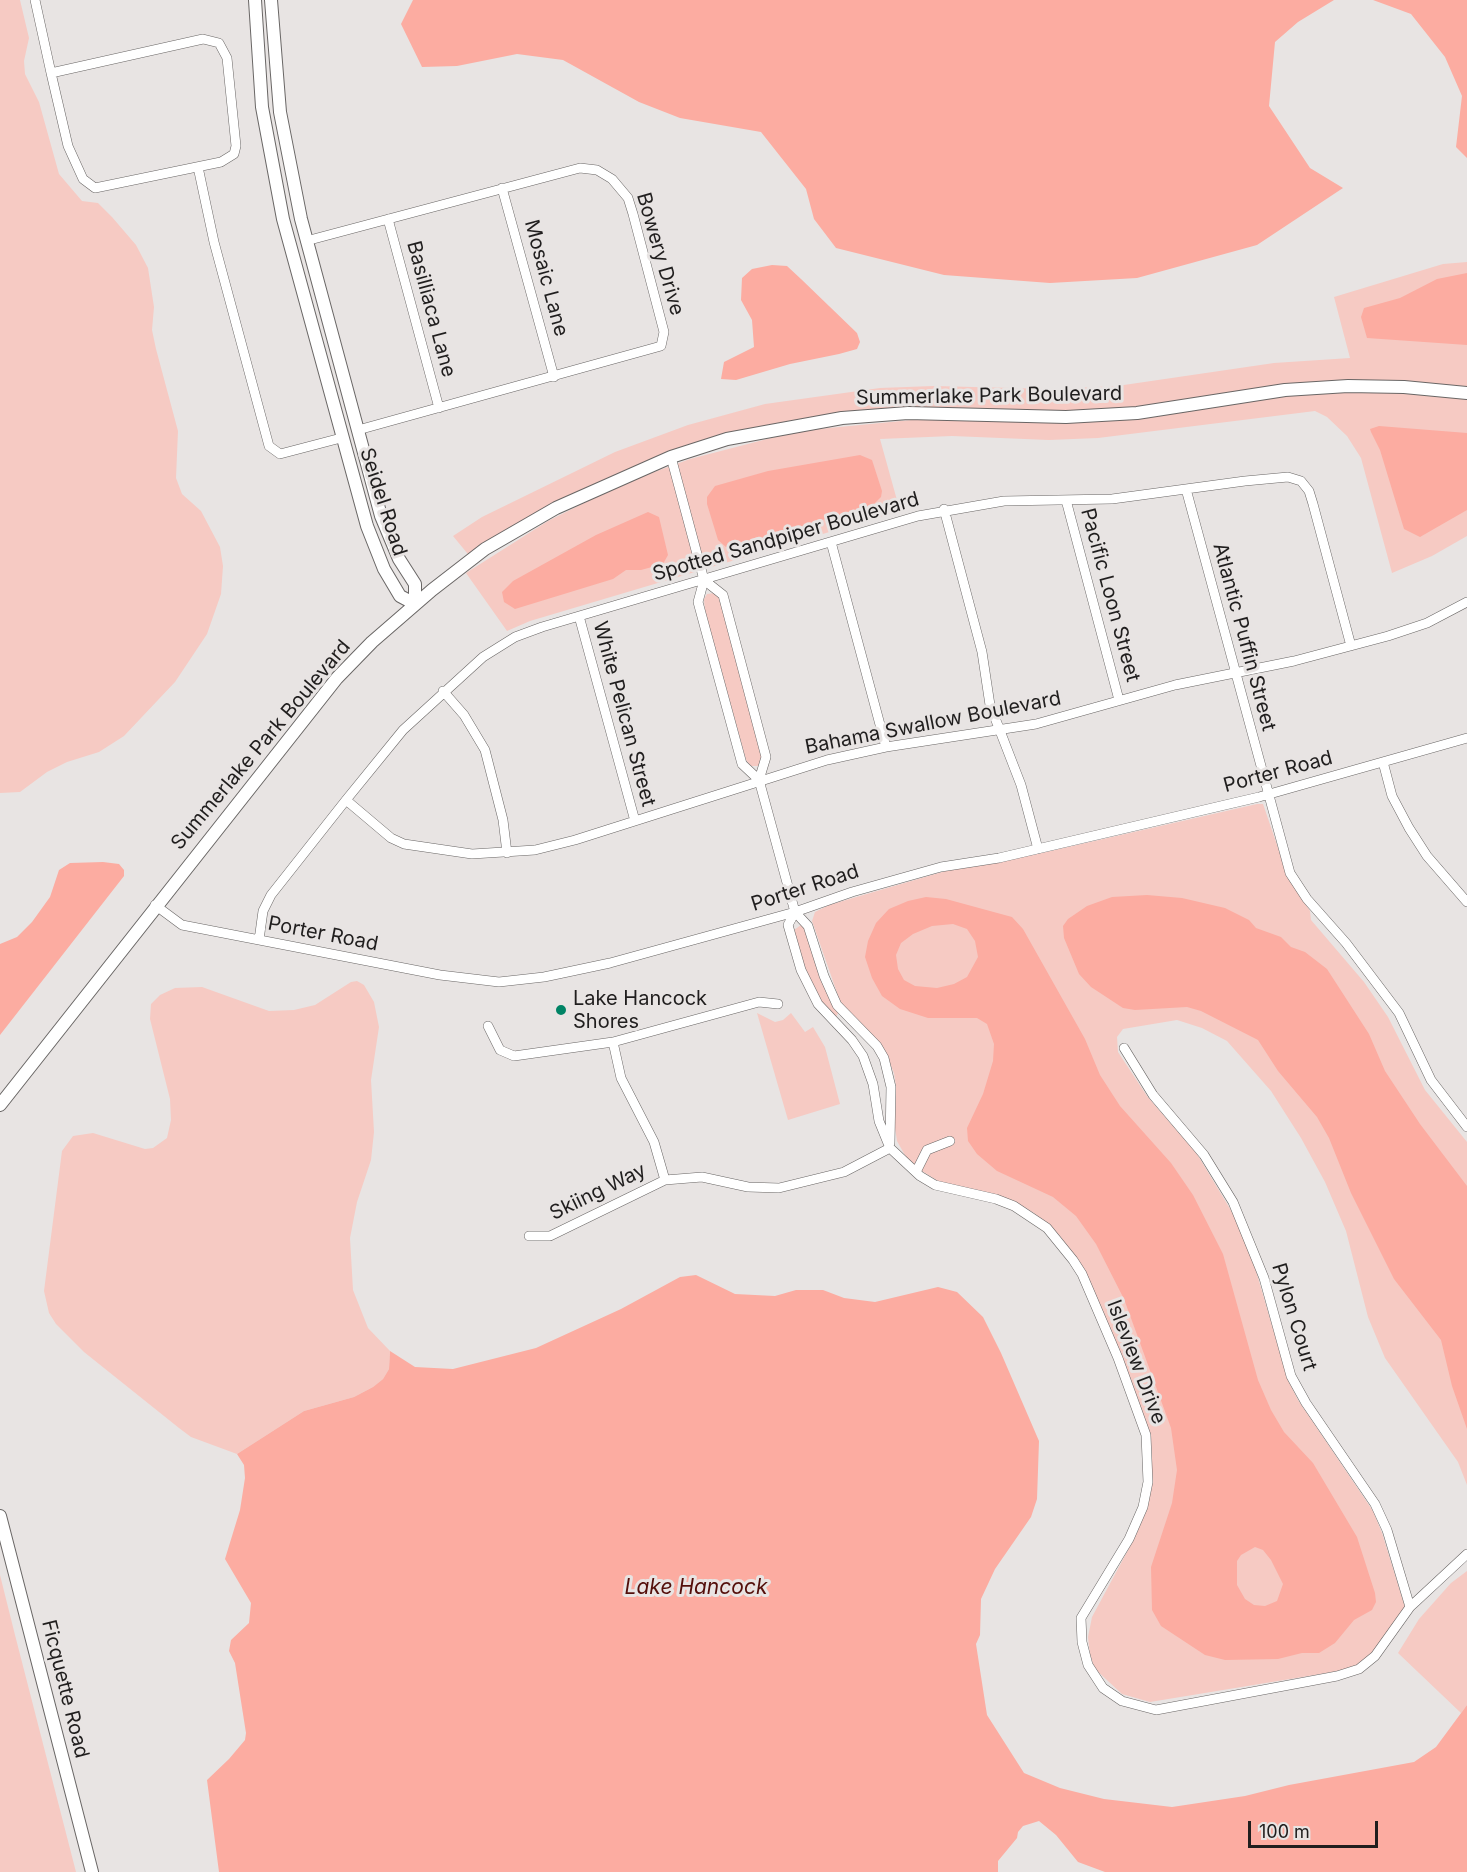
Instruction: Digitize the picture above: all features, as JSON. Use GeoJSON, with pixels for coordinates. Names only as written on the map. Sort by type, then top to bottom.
{"type":"FeatureCollection","features":[{"type":"Feature","properties":{"kind":"main road","name":"Seidel Road"},"geometry":{"type":"LineString","coordinates":[[255,0],[259,83],[277,195],[341,438],[375,549],[400,596],[415,604],[415,584],[399,559],[381,516],[306,242],[280,112],[271,0]]}},
{"type":"Feature","properties":{"kind":"main road","name":"Summerlake Park Boulevard"},"geometry":{"type":"LineString","coordinates":[[0,1105],[155,905],[337,678],[415,604],[485,549],[556,508],[671,457],[727,439],[842,418],[908,413],[1066,417],[1125,414],[1285,390],[1348,386],[1404,387],[1467,393]]}},
{"type":"Feature","properties":{"kind":"main road","name":"Ficquette Road"},"geometry":{"type":"LineString","coordinates":[[0,1516],[92,1872]]}},
{"type":"Feature","properties":{"kind":"street"},"geometry":{"type":"LineString","coordinates":[[35,0],[51,73],[68,146],[83,179],[95,188],[229,159],[236,146],[227,58],[219,43],[204,39],[51,73]]}},
{"type":"Feature","properties":{"kind":"street"},"geometry":{"type":"LineString","coordinates":[[198,167],[214,242],[269,446],[280,454],[341,438]]}},
{"type":"Feature","properties":{"kind":"street","name":"Bowery Drive"},"geometry":{"type":"LineString","coordinates":[[306,242],[567,170],[589,168],[606,174],[618,184],[628,198],[633,214],[664,332],[664,343],[656,349],[358,430]]}},
{"type":"Feature","properties":{"kind":"street","name":"Mosaic Lane"},"geometry":{"type":"LineString","coordinates":[[502,188],[555,377]]}},
{"type":"Feature","properties":{"kind":"street","name":"Basilliaca Lane"},"geometry":{"type":"LineString","coordinates":[[388,219],[439,408]]}},
{"type":"Feature","properties":{"kind":"street"},"geometry":{"type":"LineString","coordinates":[[671,457],[704,580],[698,602],[742,764],[759,780],[795,912],[808,926],[824,976],[837,1005],[846,1017],[877,1046],[884,1058],[891,1087],[890,1148]]}},
{"type":"Feature","properties":{"kind":"street","name":"Spotted Sandpiper Boulevard"},"geometry":{"type":"LineString","coordinates":[[259,940],[263,911],[271,895],[403,730],[442,691],[483,657],[514,637],[944,509],[1004,501],[1112,499],[1288,477],[1301,481],[1309,491],[1313,504],[1351,646]]}},
{"type":"Feature","properties":{"kind":"street","name":"Atlantic Puffin Street"},"geometry":{"type":"LineString","coordinates":[[1186,489],[1267,795],[1290,873],[1307,899],[1346,943],[1399,1013],[1431,1080],[1467,1127]]}},
{"type":"Feature","properties":{"kind":"street","name":"Pacific Loon Street"},"geometry":{"type":"LineString","coordinates":[[1066,500],[1119,700]]}},
{"type":"Feature","properties":{"kind":"street"},"geometry":{"type":"LineString","coordinates":[[944,509],[982,652],[987,690],[998,729],[1021,785],[1038,849]]}},
{"type":"Feature","properties":{"kind":"street"},"geometry":{"type":"LineString","coordinates":[[831,542],[886,747]]}},
{"type":"Feature","properties":{"kind":"street"},"geometry":{"type":"LineString","coordinates":[[704,580],[723,595],[766,757],[759,780]]}},
{"type":"Feature","properties":{"kind":"street","name":"Bahama Swallow Boulevard"},"geometry":{"type":"LineString","coordinates":[[345,800],[391,838],[404,844],[472,854],[507,854],[575,840],[827,760],[886,747],[1036,724],[1175,685],[1236,674],[1351,646],[1427,623],[1467,602]]}},
{"type":"Feature","properties":{"kind":"street","name":"White Pelican Street"},"geometry":{"type":"LineString","coordinates":[[579,616],[635,821]]}},
{"type":"Feature","properties":{"kind":"street"},"geometry":{"type":"LineString","coordinates":[[442,691],[464,715],[484,750],[503,820],[507,854]]}},
{"type":"Feature","properties":{"kind":"street","name":"Porter Road"},"geometry":{"type":"LineString","coordinates":[[155,905],[182,925],[440,975],[499,982],[569,973],[795,912],[852,892],[941,867],[1038,849],[1267,795],[1467,738]]}},
{"type":"Feature","properties":{"kind":"street"},"geometry":{"type":"LineString","coordinates":[[1383,762],[1392,796],[1409,828],[1427,856],[1466,897]]}},
{"type":"Feature","properties":{"kind":"street","name":"Isleview Drive"},"geometry":{"type":"LineString","coordinates":[[795,912],[788,925],[801,970],[818,1004],[852,1040],[868,1066],[879,1121],[890,1148],[916,1172],[935,1185],[953,1191],[996,1199],[1014,1206],[1047,1228],[1082,1274],[1134,1396],[1146,1435],[1149,1458],[1143,1507],[1129,1539],[1081,1618],[1082,1642],[1088,1665],[1103,1688],[1122,1701],[1156,1710],[1337,1676],[1359,1669],[1375,1656],[1410,1607],[1467,1554]]}},
{"type":"Feature","properties":{"kind":"street"},"geometry":{"type":"LineString","coordinates":[[488,1026],[500,1050],[514,1056],[613,1042],[759,1002],[778,1004]]}},
{"type":"Feature","properties":{"kind":"street"},"geometry":{"type":"LineString","coordinates":[[838,1025],[846,1017]]}},
{"type":"Feature","properties":{"kind":"street"},"geometry":{"type":"LineString","coordinates":[[613,1042],[621,1078],[654,1142],[665,1180]]}},
{"type":"Feature","properties":{"kind":"street","name":"Pylon Court"},"geometry":{"type":"LineString","coordinates":[[1124,1048],[1153,1095],[1204,1155],[1233,1202],[1264,1278],[1280,1345],[1291,1376],[1375,1504],[1387,1530],[1410,1607]]}},
{"type":"Feature","properties":{"kind":"street"},"geometry":{"type":"LineString","coordinates":[[916,1172],[927,1150],[950,1141]]}},
{"type":"Feature","properties":{"kind":"street","name":"Skiing Way"},"geometry":{"type":"LineString","coordinates":[[529,1236],[550,1236],[665,1180],[702,1178],[748,1187],[779,1188],[844,1172],[890,1148]]}},
{"type":"Feature","properties":{"kind":"shaded area"},"geometry":{"type":"Polygon","coordinates":[[[0,0],[20,0],[29,38],[24,61],[25,74],[39,102],[59,174],[82,201],[98,203],[112,217],[136,245],[148,268],[154,307],[152,330],[178,431],[176,478],[182,494],[201,511],[220,547],[223,566],[221,594],[207,634],[175,682],[124,736],[99,752],[67,762],[47,772],[20,792],[0,793],[0,0]]]}},
{"type":"Feature","properties":{"kind":"shaded area"},"geometry":{"type":"Polygon","coordinates":[[[1467,262],[1467,393],[1348,386],[1137,413],[908,413],[784,427],[615,480],[472,559],[453,536],[482,517],[615,452],[688,425],[765,404],[880,388],[934,386],[1052,389],[1117,386],[1274,363],[1350,358],[1334,297],[1443,264],[1467,262]]]}},
{"type":"Feature","properties":{"kind":"shaded area"},"geometry":{"type":"Polygon","coordinates":[[[1383,391],[1467,397],[1467,536],[1432,556],[1392,573],[1361,458],[1347,436],[1327,417],[1315,411],[1098,438],[1049,440],[952,436],[880,439],[900,511],[530,621],[507,631],[466,573],[548,521],[624,483],[690,459],[798,431],[922,419],[1017,421],[1274,396],[1383,391]]]}},
{"type":"Feature","properties":{"kind":"shaded area"},"geometry":{"type":"Polygon","coordinates":[[[715,593],[719,597],[764,757],[758,766],[751,766],[746,760],[705,612],[704,599],[707,594],[715,593]]]}},
{"type":"Feature","properties":{"kind":"shaded area"},"geometry":{"type":"Polygon","coordinates":[[[1263,804],[1287,874],[1310,911],[1311,920],[1364,982],[1388,1017],[1425,1090],[1467,1142],[1467,1485],[1458,1462],[1385,1358],[1368,1317],[1346,1231],[1325,1182],[1301,1138],[1271,1091],[1227,1041],[1202,1028],[1177,1020],[1123,1029],[1117,1037],[1118,1052],[1147,1096],[1197,1154],[1238,1222],[1256,1271],[1288,1380],[1298,1400],[1373,1511],[1405,1607],[1371,1656],[1351,1669],[1150,1702],[1122,1694],[1095,1669],[1090,1655],[1088,1637],[1092,1617],[1134,1539],[1147,1509],[1152,1457],[1151,1438],[1138,1400],[1080,1263],[1060,1236],[1034,1213],[1020,1205],[938,1181],[906,1157],[897,1141],[895,1128],[894,1073],[886,1054],[842,1007],[812,921],[815,912],[829,905],[949,870],[1033,855],[1263,804]]]}},
{"type":"Feature","properties":{"kind":"shaded area"},"geometry":{"type":"Polygon","coordinates":[[[801,925],[805,928],[826,991],[838,1013],[836,1017],[821,1001],[805,971],[794,930],[801,925]]]}},
{"type":"Feature","properties":{"kind":"shaded area"},"geometry":{"type":"Polygon","coordinates":[[[357,981],[364,985],[374,1002],[379,1027],[371,1080],[374,1132],[371,1160],[357,1202],[350,1238],[353,1290],[368,1328],[390,1351],[389,1369],[383,1379],[373,1387],[354,1397],[304,1411],[237,1454],[191,1437],[179,1428],[84,1352],[56,1324],[49,1313],[44,1291],[62,1151],[73,1136],[93,1133],[145,1149],[153,1148],[167,1138],[171,1120],[170,1099],[150,1019],[151,1004],[160,995],[175,988],[202,987],[269,1011],[294,1010],[315,1005],[351,982],[357,981]]]}},
{"type":"Feature","properties":{"kind":"shaded area"},"geometry":{"type":"Polygon","coordinates":[[[757,1013],[775,1022],[783,1020],[791,1013],[805,1032],[813,1027],[825,1047],[840,1104],[788,1120],[757,1013]]]}},
{"type":"Feature","properties":{"kind":"shaded area"},"geometry":{"type":"Polygon","coordinates":[[[1467,1571],[1467,1705],[1461,1713],[1398,1653],[1419,1619],[1451,1583],[1467,1571]]]}},
{"type":"Feature","properties":{"kind":"shaded area"},"geometry":{"type":"Polygon","coordinates":[[[0,1575],[15,1635],[76,1872],[0,1872],[0,1575]]]}},
{"type":"Feature","properties":{"kind":"water"},"geometry":{"type":"Polygon","coordinates":[[[413,0],[1334,0],[1298,22],[1275,42],[1269,106],[1310,168],[1343,188],[1257,245],[1137,278],[1050,283],[944,275],[836,248],[814,219],[806,189],[761,132],[680,118],[639,102],[563,60],[517,54],[457,66],[422,67],[401,24],[413,0]]]}},
{"type":"Feature","properties":{"kind":"water"},"geometry":{"type":"Polygon","coordinates":[[[1373,0],[1467,0],[1467,158],[1456,147],[1462,96],[1445,57],[1411,14],[1373,0]]]}},
{"type":"Feature","properties":{"kind":"water"},"geometry":{"type":"Polygon","coordinates":[[[772,265],[787,266],[857,333],[860,342],[857,349],[790,364],[736,380],[721,379],[724,362],[754,347],[752,320],[741,300],[742,278],[752,269],[772,265]]]}},
{"type":"Feature","properties":{"kind":"water"},"geometry":{"type":"Polygon","coordinates":[[[1467,273],[1467,345],[1367,338],[1361,317],[1364,308],[1400,298],[1437,279],[1467,273]]]}},
{"type":"Feature","properties":{"kind":"water"},"geometry":{"type":"Polygon","coordinates":[[[1379,426],[1467,433],[1467,510],[1420,537],[1404,529],[1380,450],[1370,429],[1379,426]]]}},
{"type":"Feature","properties":{"kind":"water"},"geometry":{"type":"Polygon","coordinates":[[[860,455],[872,460],[882,491],[881,497],[873,505],[731,547],[726,547],[718,540],[707,504],[707,497],[715,486],[768,471],[860,455]]]}},
{"type":"Feature","properties":{"kind":"water"},"geometry":{"type":"Polygon","coordinates":[[[648,512],[659,517],[668,555],[663,564],[641,570],[626,570],[613,579],[515,609],[504,602],[502,592],[513,581],[596,535],[648,512]]]}},
{"type":"Feature","properties":{"kind":"water"},"geometry":{"type":"Polygon","coordinates":[[[70,863],[119,864],[124,870],[124,876],[0,1035],[0,944],[17,937],[32,922],[50,897],[59,870],[70,863]]]}},
{"type":"Feature","properties":{"kind":"water"},"geometry":{"type":"Polygon","coordinates":[[[1147,895],[1182,898],[1225,908],[1249,920],[1256,928],[1281,937],[1291,947],[1305,952],[1327,969],[1369,1034],[1385,1071],[1420,1124],[1467,1186],[1467,1429],[1452,1386],[1441,1340],[1394,1279],[1351,1193],[1329,1138],[1317,1117],[1278,1071],[1258,1040],[1201,1011],[1187,1007],[1135,1010],[1123,1008],[1091,987],[1079,974],[1064,938],[1063,926],[1068,919],[1087,906],[1112,897],[1147,895]]]}},
{"type":"Feature","properties":{"kind":"water"},"geometry":{"type":"Polygon","coordinates":[[[926,897],[946,899],[1012,917],[1023,929],[1085,1039],[1100,1075],[1120,1106],[1171,1163],[1193,1195],[1223,1254],[1258,1380],[1271,1410],[1284,1432],[1313,1463],[1357,1537],[1375,1593],[1376,1602],[1372,1610],[1354,1620],[1335,1643],[1319,1653],[1302,1653],[1278,1659],[1225,1660],[1205,1655],[1161,1626],[1152,1610],[1151,1567],[1172,1503],[1177,1470],[1171,1428],[1124,1299],[1096,1244],[1076,1216],[1053,1197],[997,1171],[977,1154],[968,1141],[967,1128],[983,1094],[993,1061],[994,1044],[987,1024],[977,1018],[928,1018],[900,1009],[882,996],[872,978],[865,957],[868,941],[876,923],[889,909],[926,897]],[[953,924],[932,926],[913,934],[901,943],[896,955],[898,969],[904,980],[915,986],[937,988],[954,984],[967,977],[978,957],[975,941],[967,929],[953,924]],[[1255,1547],[1241,1555],[1237,1561],[1237,1585],[1245,1599],[1254,1605],[1265,1606],[1277,1601],[1283,1584],[1271,1560],[1263,1550],[1255,1547]]]}},
{"type":"Feature","properties":{"kind":"water","name":"Lake Hancock"},"geometry":{"type":"Polygon","coordinates":[[[696,1275],[735,1294],[775,1296],[796,1290],[823,1290],[844,1298],[875,1302],[938,1287],[957,1292],[983,1317],[1039,1441],[1037,1499],[1031,1517],[995,1569],[981,1599],[980,1635],[976,1644],[987,1715],[1024,1773],[1060,1788],[1104,1799],[1172,1807],[1245,1796],[1289,1785],[1414,1762],[1436,1747],[1467,1705],[1467,1872],[1105,1872],[1078,1862],[1056,1835],[1039,1821],[1023,1826],[1018,1832],[1017,1838],[998,1861],[998,1872],[219,1872],[207,1780],[245,1740],[246,1733],[235,1663],[229,1651],[231,1640],[249,1623],[251,1603],[225,1559],[240,1510],[245,1478],[244,1465],[237,1454],[304,1411],[354,1397],[373,1387],[383,1379],[389,1369],[390,1351],[415,1367],[453,1369],[536,1348],[621,1309],[680,1277],[696,1275]]]}},
{"type":"Feature","properties":{"kind":"place","name":"Lake Hancock Shores"},"geometry":{"type":"Point","coordinates":[561,1010]}}]}
